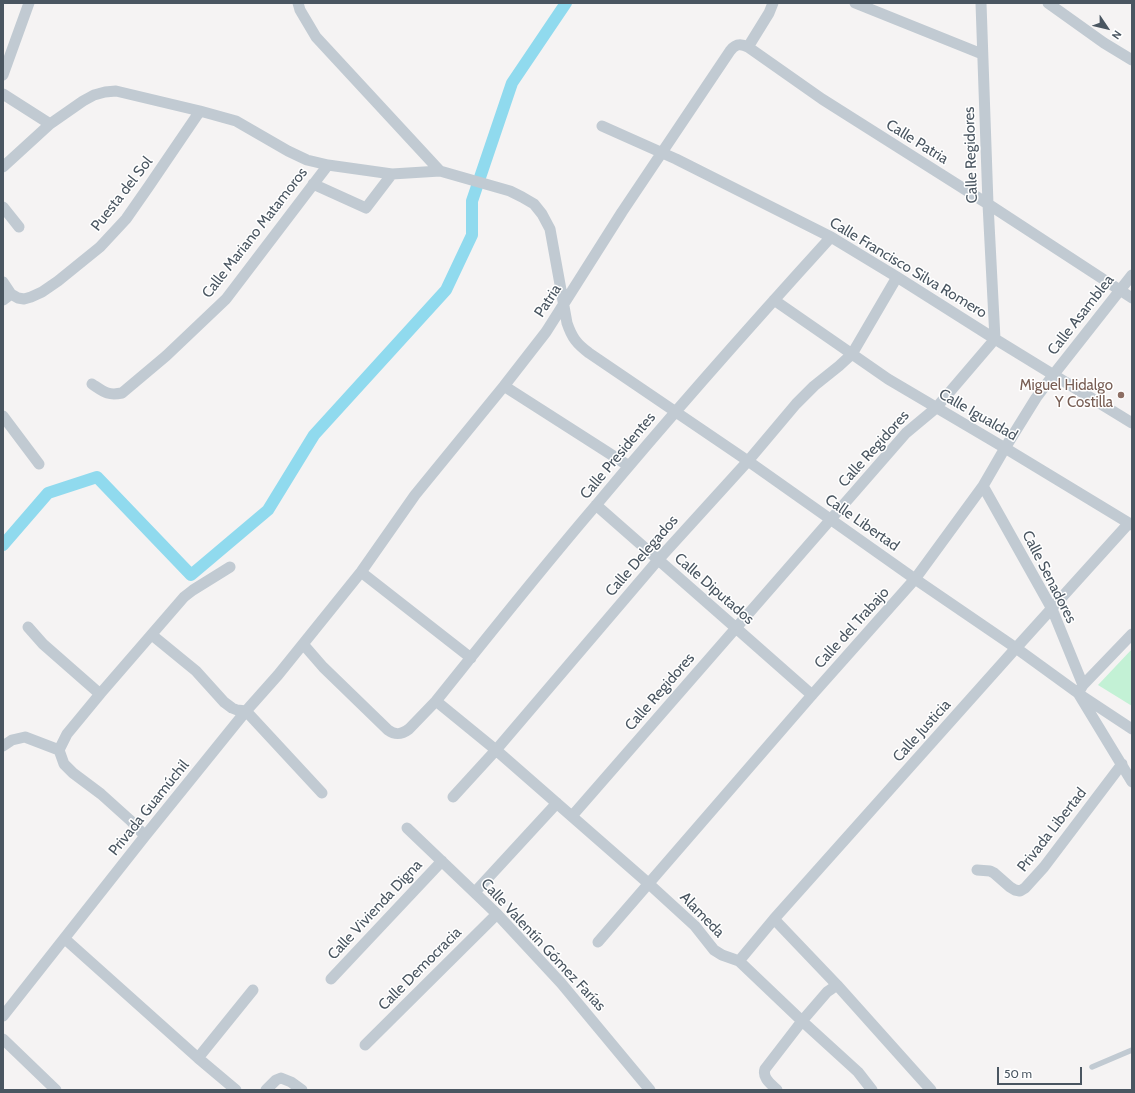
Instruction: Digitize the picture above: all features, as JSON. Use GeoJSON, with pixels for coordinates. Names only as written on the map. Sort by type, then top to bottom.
{"type":"FeatureCollection","features":[{"type":"Feature","properties":{"kind":"street"},"geometry":{"type":"LineString","coordinates":[[3,75],[29,3]]}},
{"type":"Feature","properties":{"kind":"street"},"geometry":{"type":"LineString","coordinates":[[298,3],[300,10],[316,37],[440,171]]}},
{"type":"Feature","properties":{"kind":"street"},"geometry":{"type":"LineString","coordinates":[[748,47],[769,13],[773,3]]}},
{"type":"Feature","properties":{"kind":"street"},"geometry":{"type":"LineString","coordinates":[[855,3],[982,54]]}},
{"type":"Feature","properties":{"kind":"street","name":"Calle Regidores"},"geometry":{"type":"LineString","coordinates":[[572,816],[906,433],[936,408],[995,339],[988,204],[981,3]]}},
{"type":"Feature","properties":{"kind":"street"},"geometry":{"type":"LineString","coordinates":[[1048,3],[1104,43],[1132,60]]}},
{"type":"Feature","properties":{"kind":"street","name":"Patria"},"geometry":{"type":"LineString","coordinates":[[302,644],[361,572],[415,495],[546,332],[622,212],[730,51],[738,44],[748,47]]}},
{"type":"Feature","properties":{"kind":"street","name":"Calle Patria"},"geometry":{"type":"LineString","coordinates":[[748,47],[822,99],[988,204],[1132,298]]}},
{"type":"Feature","properties":{"kind":"street"},"geometry":{"type":"LineString","coordinates":[[3,168],[50,124],[83,101],[94,95],[105,92],[116,92],[200,111],[236,122],[307,160],[328,165],[392,174],[440,171]]}},
{"type":"Feature","properties":{"kind":"street"},"geometry":{"type":"LineString","coordinates":[[3,94],[50,124]]}},
{"type":"Feature","properties":{"kind":"street","name":"Puesta del Sol"},"geometry":{"type":"LineString","coordinates":[[7,297],[24,299],[42,292],[100,247],[126,218],[200,111]]}},
{"type":"Feature","properties":{"kind":"street","name":"Calle Francisco Silva Romero"},"geometry":{"type":"LineString","coordinates":[[602,126],[662,152],[831,237],[1132,423]]}},
{"type":"Feature","properties":{"kind":"street","name":"Calle Mariano Matamoros"},"geometry":{"type":"LineString","coordinates":[[92,384],[105,392],[114,395],[122,393],[166,356],[226,299],[328,165]]}},
{"type":"Feature","properties":{"kind":"street","name":"Calle Libertad"},"geometry":{"type":"LineString","coordinates":[[440,171],[502,189],[522,197],[534,204],[542,214],[550,228],[567,323],[570,333],[577,344],[748,461],[915,579],[1016,648],[1080,689],[1132,782]]}},
{"type":"Feature","properties":{"kind":"street"},"geometry":{"type":"LineString","coordinates":[[314,184],[366,208],[392,174]]}},
{"type":"Feature","properties":{"kind":"street"},"geometry":{"type":"LineString","coordinates":[[3,207],[19,227]]}},
{"type":"Feature","properties":{"kind":"street","name":"Calle Presidentes"},"geometry":{"type":"LineString","coordinates":[[302,644],[323,667],[382,724],[393,733],[404,733],[436,701],[596,505],[675,412],[831,237]]}},
{"type":"Feature","properties":{"kind":"street","name":"Calle Asamblea"},"geometry":{"type":"LineString","coordinates":[[1054,374],[1132,275]]}},
{"type":"Feature","properties":{"kind":"street"},"geometry":{"type":"LineString","coordinates":[[852,354],[897,277]]}},
{"type":"Feature","properties":{"kind":"street"},"geometry":{"type":"LineString","coordinates":[[3,282],[7,297]]}},
{"type":"Feature","properties":{"kind":"street","name":"Calle Igualdad"},"geometry":{"type":"LineString","coordinates":[[774,300],[888,379],[1131,524]]}},
{"type":"Feature","properties":{"kind":"street","name":"Calle Delegados"},"geometry":{"type":"LineString","coordinates":[[452,797],[496,750],[658,560],[748,461],[796,404],[814,386],[852,354]]}},
{"type":"Feature","properties":{"kind":"street","name":"Calle del Trabajo"},"geometry":{"type":"LineString","coordinates":[[598,942],[812,695],[915,579],[983,486],[1036,398],[1054,374]]}},
{"type":"Feature","properties":{"kind":"street"},"geometry":{"type":"LineString","coordinates":[[504,386],[629,466]]}},
{"type":"Feature","properties":{"kind":"street"},"geometry":{"type":"LineString","coordinates":[[3,416],[39,464]]}},
{"type":"Feature","properties":{"kind":"street","name":"Calle Senadores"},"geometry":{"type":"LineString","coordinates":[[983,486],[1052,610],[1080,689]]}},
{"type":"Feature","properties":{"kind":"street","name":"Calle Diputados"},"geometry":{"type":"LineString","coordinates":[[596,505],[812,695]]}},
{"type":"Feature","properties":{"kind":"street","name":"Calle Justicia"},"geometry":{"type":"LineString","coordinates":[[739,961],[774,919],[1016,648],[1131,524]]}},
{"type":"Feature","properties":{"kind":"street"},"geometry":{"type":"LineString","coordinates":[[145,836],[101,794],[73,773],[64,764],[59,750],[67,734],[184,597],[230,567]]}},
{"type":"Feature","properties":{"kind":"street"},"geometry":{"type":"LineString","coordinates":[[361,572],[471,658]]}},
{"type":"Feature","properties":{"kind":"street"},"geometry":{"type":"LineString","coordinates":[[28,627],[43,644],[100,694]]}},
{"type":"Feature","properties":{"kind":"street"},"geometry":{"type":"LineString","coordinates":[[1132,634],[1080,689],[1132,729]]}},
{"type":"Feature","properties":{"kind":"street"},"geometry":{"type":"LineString","coordinates":[[152,635],[196,672],[224,702],[232,708],[246,711],[322,793]]}},
{"type":"Feature","properties":{"kind":"street","name":"Privada Guamúchil"},"geometry":{"type":"LineString","coordinates":[[3,1016],[145,836],[302,644]]}},
{"type":"Feature","properties":{"kind":"street","name":"Alameda"},"geometry":{"type":"LineString","coordinates":[[436,701],[496,750],[648,883],[695,926],[714,950],[722,955],[739,961],[858,1072],[872,1090]]}},
{"type":"Feature","properties":{"kind":"street"},"geometry":{"type":"LineString","coordinates":[[3,746],[12,740],[25,737],[59,750]]}},
{"type":"Feature","properties":{"kind":"street","name":"Privada Libertad"},"geometry":{"type":"LineString","coordinates":[[977,870],[990,871],[994,873],[1015,890],[1020,891],[1025,888],[1044,867],[1122,764]]}},
{"type":"Feature","properties":{"kind":"street"},"geometry":{"type":"LineString","coordinates":[[475,892],[557,803]]}},
{"type":"Feature","properties":{"kind":"street","name":"Calle Valentín Gómez Farías"},"geometry":{"type":"LineString","coordinates":[[407,828],[497,914],[561,983],[650,1090]]}},
{"type":"Feature","properties":{"kind":"street","name":"Calle Vivienda Digna"},"geometry":{"type":"LineString","coordinates":[[331,979],[442,861]]}},
{"type":"Feature","properties":{"kind":"street","name":"Calle Democracia"},"geometry":{"type":"LineString","coordinates":[[365,1045],[497,914]]}},
{"type":"Feature","properties":{"kind":"street"},"geometry":{"type":"LineString","coordinates":[[774,919],[838,985],[931,1090]]}},
{"type":"Feature","properties":{"kind":"street"},"geometry":{"type":"LineString","coordinates":[[65,939],[236,1090]]}},
{"type":"Feature","properties":{"kind":"street"},"geometry":{"type":"LineString","coordinates":[[777,1090],[765,1078],[763,1072],[802,1021],[827,992],[838,985]]}},
{"type":"Feature","properties":{"kind":"street"},"geometry":{"type":"LineString","coordinates":[[198,1058],[253,990]]}},
{"type":"Feature","properties":{"kind":"street"},"geometry":{"type":"LineString","coordinates":[[3,1039],[56,1090]]}},
{"type":"Feature","properties":{"kind":"street"},"geometry":{"type":"LineString","coordinates":[[266,1090],[276,1080],[281,1078],[291,1082],[302,1090]]}},
{"type":"Feature","properties":{"kind":"lane"},"geometry":{"type":"LineString","coordinates":[[1092,1067],[1132,1050]]}},
{"type":"Feature","properties":{"kind":"green space"},"geometry":{"type":"Polygon","coordinates":[[[1132,649],[1132,706],[1098,685],[1132,649]]]}},
{"type":"Feature","properties":{"kind":"waterway"},"geometry":{"type":"LineString","coordinates":[[3,545],[48,493],[97,477],[191,575],[268,510],[314,435],[446,290],[472,235],[472,201],[512,83],[566,3]]}},
{"type":"Feature","properties":{"kind":"place","name":"Miguel Hidalgo Y Costilla"},"geometry":{"type":"Point","coordinates":[1121,395]}}]}
